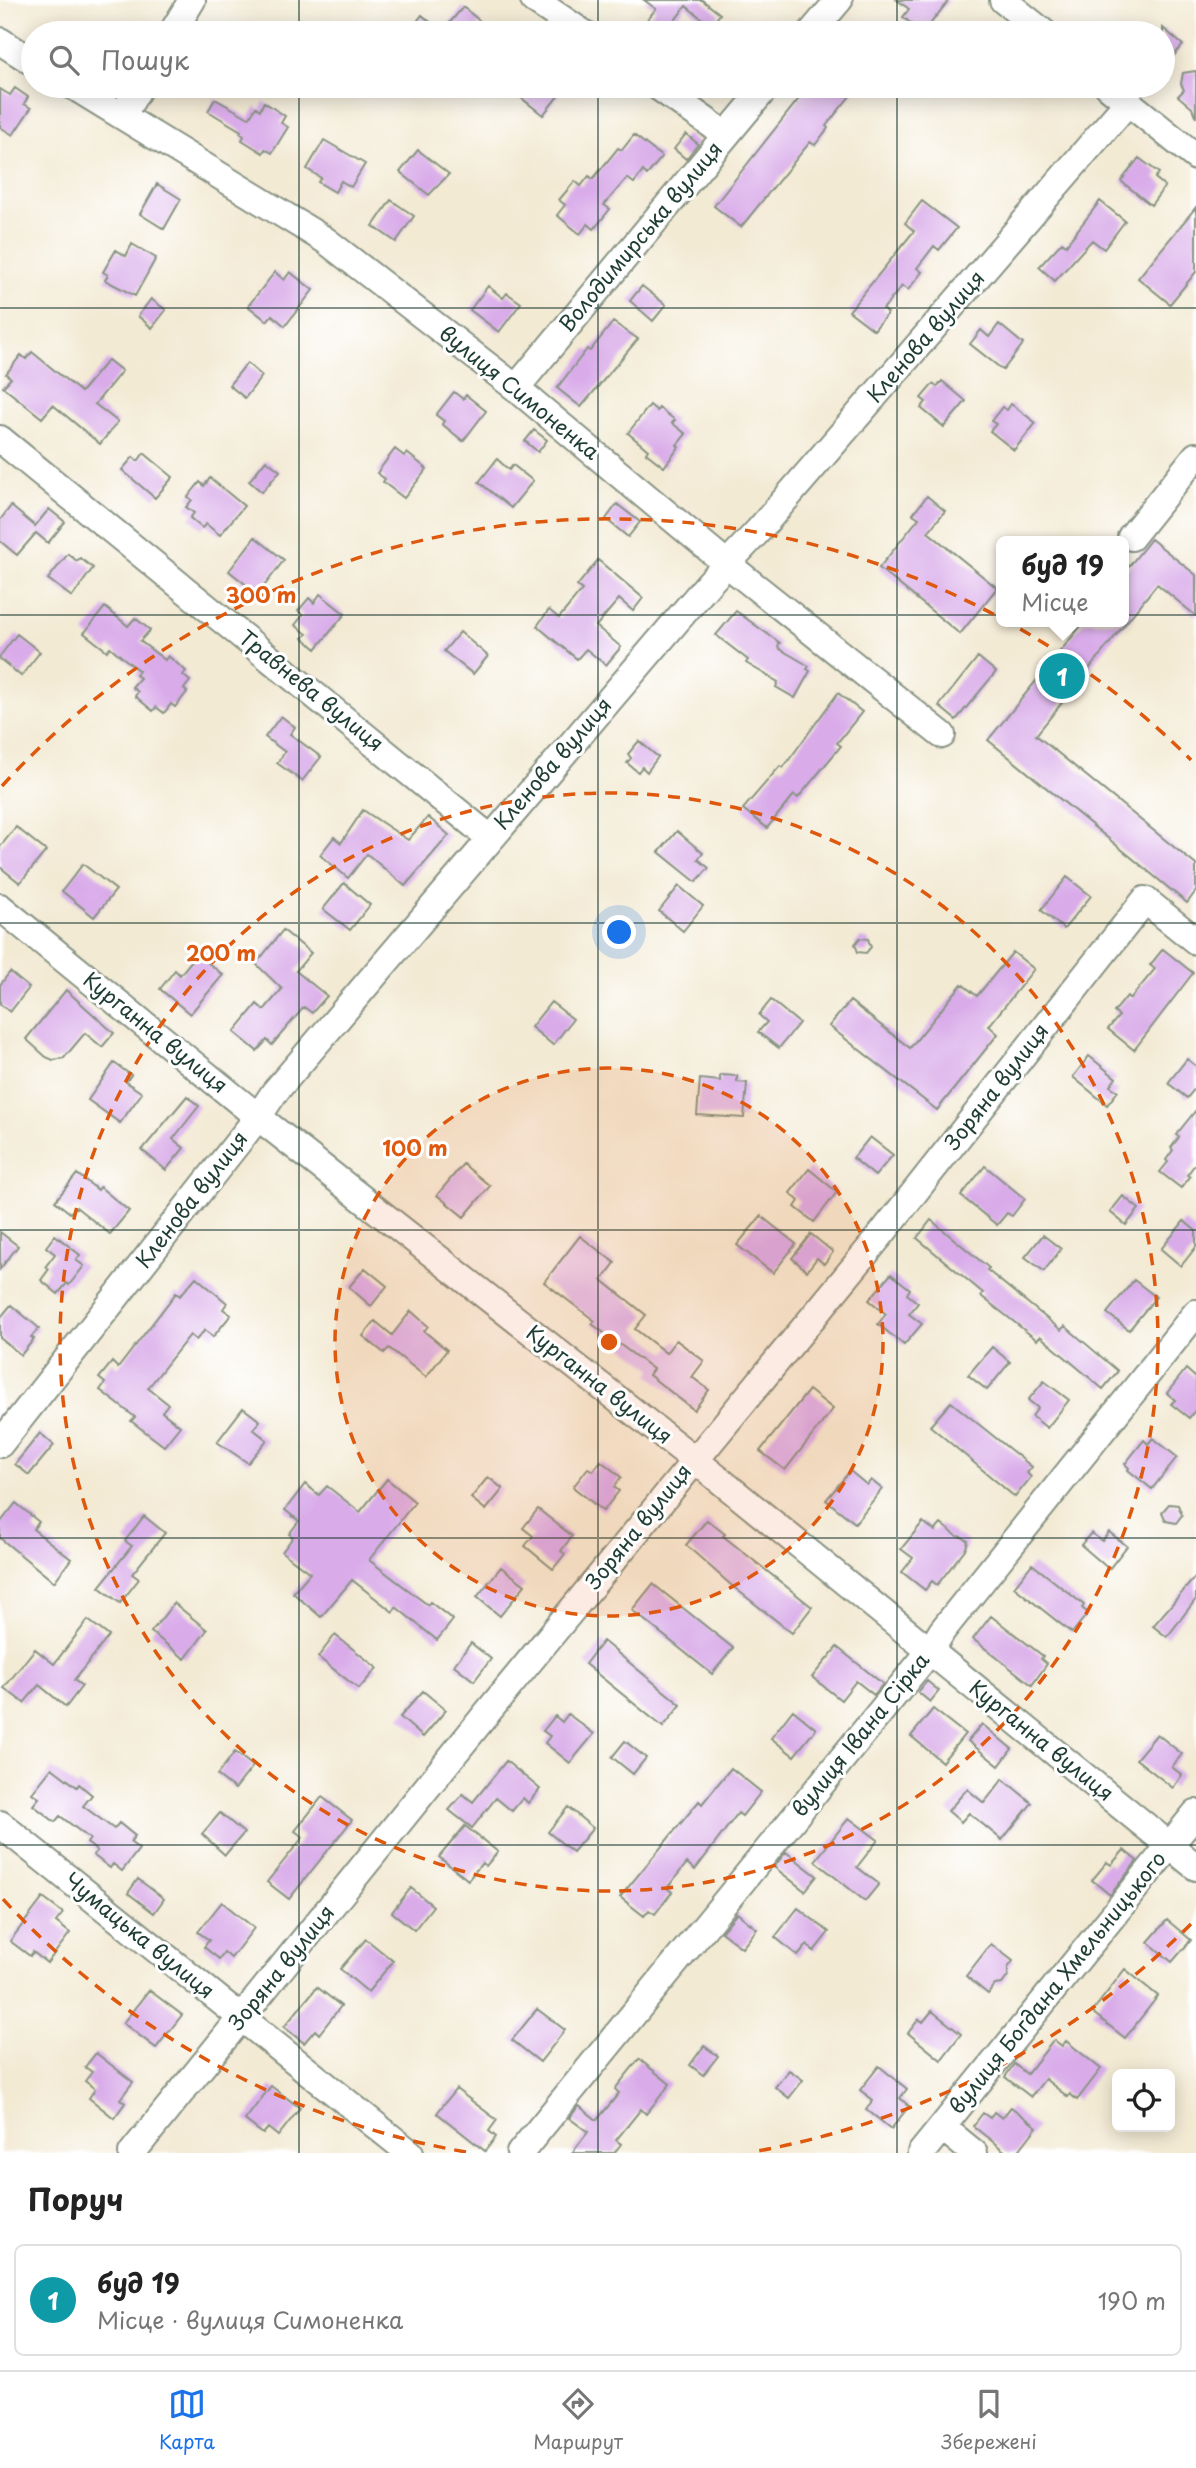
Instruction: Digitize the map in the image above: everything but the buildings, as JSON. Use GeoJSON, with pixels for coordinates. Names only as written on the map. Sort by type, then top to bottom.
{"type":"FeatureCollection","features":[{"type":"Feature","properties":{"kind":"street"},"geometry":{"type":"LineString","coordinates":[[179,21],[192,0]]}},
{"type":"Feature","properties":{"kind":"street"},"geometry":{"type":"LineString","coordinates":[[534,0],[565,21]]}},
{"type":"Feature","properties":{"kind":"street"},"geometry":{"type":"LineString","coordinates":[[821,21],[839,0]]}},
{"type":"Feature","properties":{"kind":"street"},"geometry":{"type":"LineString","coordinates":[[1003,0],[1029,21]]}},
{"type":"Feature","properties":{"kind":"street"},"geometry":{"type":"LineString","coordinates":[[0,41],[21,54]]}},
{"type":"Feature","properties":{"kind":"street","name":"вулиця Симоненка"},"geometry":{"type":"LineString","coordinates":[[93,98],[325,240],[516,388],[727,564],[942,735]]}},
{"type":"Feature","properties":{"kind":"street"},"geometry":{"type":"LineString","coordinates":[[122,116],[133,98]]}},
{"type":"Feature","properties":{"kind":"street"},"geometry":{"type":"LineString","coordinates":[[674,98],[726,135]]}},
{"type":"Feature","properties":{"kind":"street","name":"Володимирська вулиця"},"geometry":{"type":"LineString","coordinates":[[516,388],[756,98]]}},
{"type":"Feature","properties":{"kind":"street","name":"Кленова вулиця"},"geometry":{"type":"LineString","coordinates":[[0,1444],[258,1117],[274,1093],[699,593],[758,531],[1115,98]]}},
{"type":"Feature","properties":{"kind":"street"},"geometry":{"type":"LineString","coordinates":[[1123,98],[1196,157]]}},
{"type":"Feature","properties":{"kind":"street","name":"Травнева вулиця"},"geometry":{"type":"LineString","coordinates":[[0,439],[491,838]]}},
{"type":"Feature","properties":{"kind":"street"},"geometry":{"type":"LineString","coordinates":[[1131,537],[1196,456]]}},
{"type":"Feature","properties":{"kind":"street","name":"Зоряна вулиця"},"geometry":{"type":"LineString","coordinates":[[132,2153],[486,1713],[884,1231],[1145,900],[1196,941]]}},
{"type":"Feature","properties":{"kind":"street","name":"Курганна вулиця"},"geometry":{"type":"LineString","coordinates":[[3,916],[695,1460],[1196,1867]]}},
{"type":"Feature","properties":{"kind":"street","name":"вулиця Івана Сірка"},"geometry":{"type":"LineString","coordinates":[[520,2153],[931,1650],[942,1631],[1196,1313]]}},
{"type":"Feature","properties":{"kind":"street","name":"вулиця Богдана Хмельницького"},"geometry":{"type":"LineString","coordinates":[[920,2153],[1196,1813]]}},
{"type":"Feature","properties":{"kind":"street","name":"Чумацька вулиця"},"geometry":{"type":"LineString","coordinates":[[0,1824],[410,2153]]}},
{"type":"Feature","properties":{"kind":"street"},"geometry":{"type":"LineString","coordinates":[[942,2127],[974,2153]]}},
{"type":"Feature","properties":{"kind":"place","name":"буд 19"},"geometry":{"type":"Point","coordinates":[1062,676]}}]}
